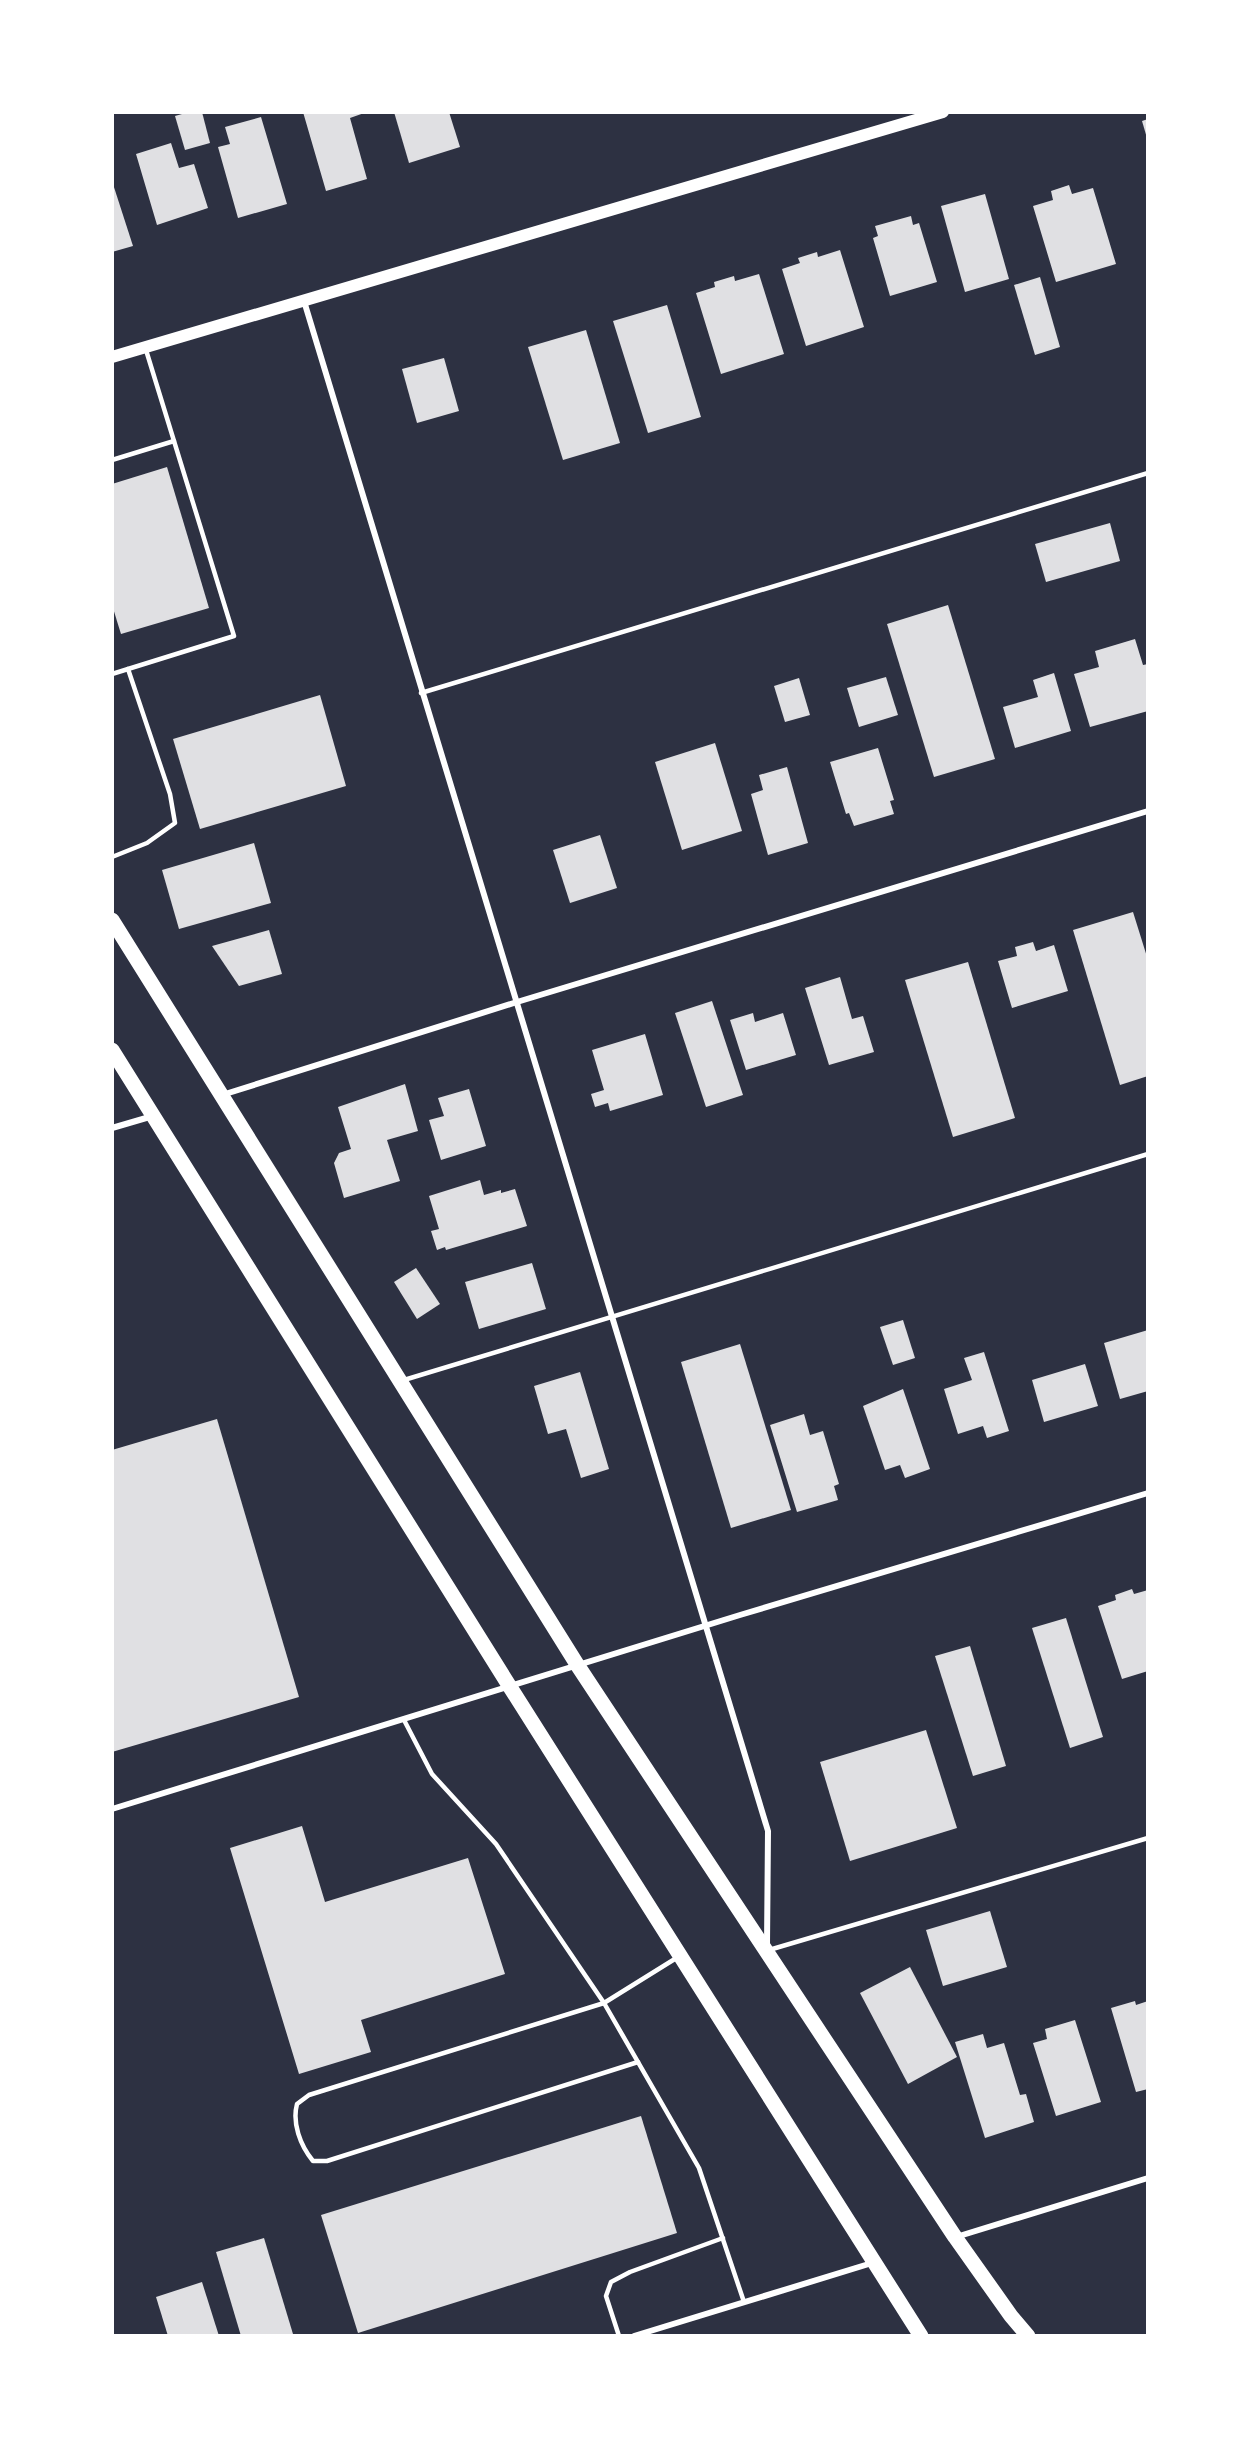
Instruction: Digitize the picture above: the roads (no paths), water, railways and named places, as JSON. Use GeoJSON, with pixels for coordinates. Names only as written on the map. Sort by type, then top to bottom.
{"type":"FeatureCollection","features":[{"type":"Feature","properties":{"kind":"main road"},"geometry":{"type":"LineString","coordinates":[[112,357],[943,112]]}},
{"type":"Feature","properties":{"kind":"main road"},"geometry":{"type":"LineString","coordinates":[[112,920],[578,1666],[955,2237],[1011,2316],[1028,2336]]}},
{"type":"Feature","properties":{"kind":"main road"},"geometry":{"type":"LineString","coordinates":[[113,1054],[921,2336]]}},
{"type":"Feature","properties":{"kind":"street"},"geometry":{"type":"LineString","coordinates":[[304,301],[421,693],[708,1625],[768,1831],[767,1951]]}},
{"type":"Feature","properties":{"kind":"street"},"geometry":{"type":"LineString","coordinates":[[221,1095],[517,1002],[1148,811]]}},
{"type":"Feature","properties":{"kind":"street"},"geometry":{"type":"LineString","coordinates":[[112,1128],[154,1116]]}},
{"type":"Feature","properties":{"kind":"street"},"geometry":{"type":"LineString","coordinates":[[112,1809],[708,1625],[1148,1493]]}},
{"type":"Feature","properties":{"kind":"street"},"geometry":{"type":"LineString","coordinates":[[955,2237],[1148,2178]]}},
{"type":"Feature","properties":{"kind":"street"},"geometry":{"type":"LineString","coordinates":[[634,2336],[873,2262]]}},
{"type":"Feature","properties":{"kind":"lane"},"geometry":{"type":"LineString","coordinates":[[112,674],[234,636],[145,347]]}},
{"type":"Feature","properties":{"kind":"lane"},"geometry":{"type":"LineString","coordinates":[[112,460],[174,441]]}},
{"type":"Feature","properties":{"kind":"lane"},"geometry":{"type":"LineString","coordinates":[[421,693],[1148,473]]}},
{"type":"Feature","properties":{"kind":"lane"},"geometry":{"type":"LineString","coordinates":[[112,857],[147,843],[175,823],[170,794],[128,669]]}},
{"type":"Feature","properties":{"kind":"lane"},"geometry":{"type":"LineString","coordinates":[[400,1381],[1148,1154]]}},
{"type":"Feature","properties":{"kind":"lane"},"geometry":{"type":"LineString","coordinates":[[404,1720],[432,1774],[496,1844],[604,2003],[699,2168],[744,2302]]}},
{"type":"Feature","properties":{"kind":"lane"},"geometry":{"type":"LineString","coordinates":[[767,1951],[1148,1838]]}},
{"type":"Feature","properties":{"kind":"lane"},"geometry":{"type":"LineString","coordinates":[[638,2062],[327,2161],[313,2161],[305,2151],[294,2116],[297,2103],[309,2095],[604,2003],[680,1955]]}},
{"type":"Feature","properties":{"kind":"lane"},"geometry":{"type":"LineString","coordinates":[[619,2336],[606,2296],[611,2282],[630,2272],[723,2238]]}}]}
